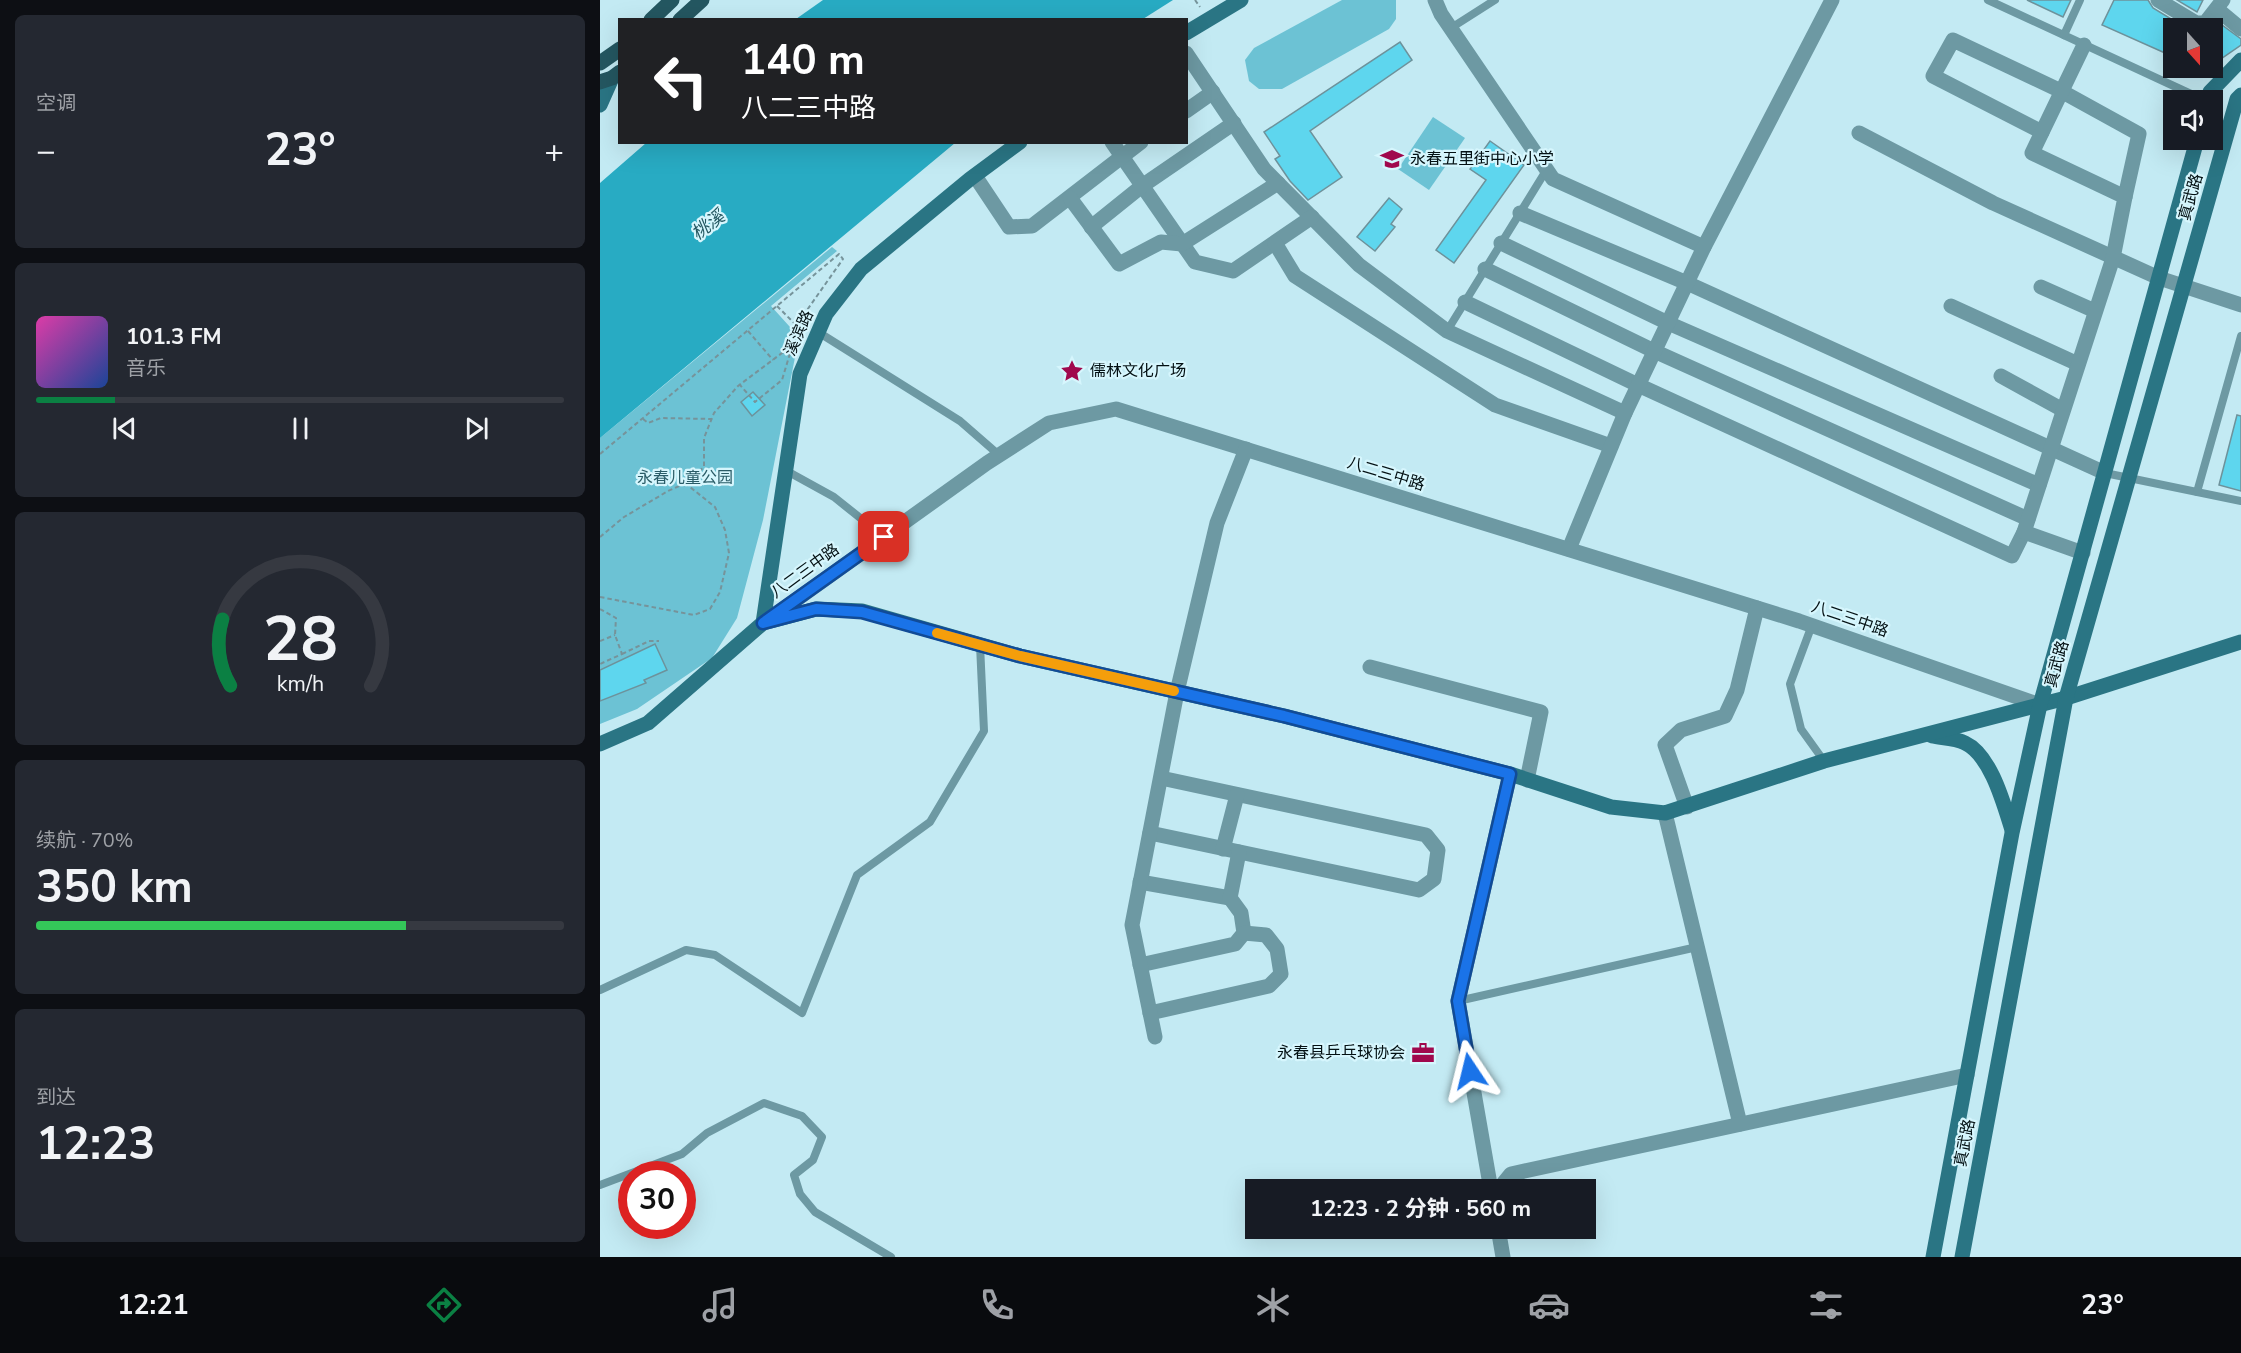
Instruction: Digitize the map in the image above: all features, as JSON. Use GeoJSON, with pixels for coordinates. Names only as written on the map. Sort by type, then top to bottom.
{"type":"FeatureCollection","features":[{"type":"Feature","properties":{"kind":"main road"},"geometry":{"type":"LineString","coordinates":[[653,18],[672,0]]}},
{"type":"Feature","properties":{"kind":"main road"},"geometry":{"type":"LineString","coordinates":[[682,18],[702,0]]}},
{"type":"Feature","properties":{"kind":"main road"},"geometry":{"type":"LineString","coordinates":[[1188,32],[1241,0]]}},
{"type":"Feature","properties":{"kind":"main road"},"geometry":{"type":"LineString","coordinates":[[600,63],[618,50]]}},
{"type":"Feature","properties":{"kind":"main road"},"geometry":{"type":"LineString","coordinates":[[2212,90],[2241,60]]}},
{"type":"Feature","properties":{"kind":"main road"},"geometry":{"type":"LineString","coordinates":[[600,105],[610,77]]}},
{"type":"Feature","properties":{"kind":"main road","name":"真武路"},"geometry":{"type":"LineString","coordinates":[[1962,1257],[2066,698],[2184,287],[2237,117],[2241,95]]}},
{"type":"Feature","properties":{"kind":"main road","name":"溪滨路"},"geometry":{"type":"LineString","coordinates":[[763,623],[800,374],[826,314],[861,269],[1017,144]]}},
{"type":"Feature","properties":{"kind":"main road","name":"真武路"},"geometry":{"type":"LineString","coordinates":[[1933,1257],[2012,833],[2040,705],[2194,150]]}},
{"type":"Feature","properties":{"kind":"main road","name":"八二三中路"},"geometry":{"type":"LineString","coordinates":[[600,744],[648,723],[763,623],[816,609],[862,612],[980,645],[1284,716],[1510,774],[1611,807],[1665,813],[1824,760],[1929,736],[2066,698],[2241,642]]}},
{"type":"Feature","properties":{"kind":"main road"},"geometry":{"type":"LineString","coordinates":[[1929,736],[1966,743],[1982,759],[1998,787],[2012,833]]}},
{"type":"Feature","properties":{"kind":"street"},"geometry":{"type":"LineString","coordinates":[[1435,0],[1451,28],[1553,179],[1704,247]]}},
{"type":"Feature","properties":{"kind":"street"},"geometry":{"type":"LineString","coordinates":[[1569,549],[1625,413],[1654,351],[1704,247],[1832,0]]}},
{"type":"Feature","properties":{"kind":"street"},"geometry":{"type":"LineString","coordinates":[[2156,1],[2196,23],[2205,23],[2220,5],[2241,29]]}},
{"type":"Feature","properties":{"kind":"street"},"geometry":{"type":"LineString","coordinates":[[1465,302],[1638,385],[2012,556],[2026,526],[2113,258],[2139,134],[2061,91],[1953,40],[1933,76],[2042,132]]}},
{"type":"Feature","properties":{"kind":"street"},"geometry":{"type":"LineString","coordinates":[[2084,45],[2032,153],[2125,197]]}},
{"type":"Feature","properties":{"kind":"street"},"geometry":{"type":"LineString","coordinates":[[1188,56],[1264,169],[1359,265],[1448,331],[1625,413]]}},
{"type":"Feature","properties":{"kind":"street"},"geometry":{"type":"LineString","coordinates":[[1188,110],[1213,92]]}},
{"type":"Feature","properties":{"kind":"street"},"geometry":{"type":"LineString","coordinates":[[1091,227],[1142,186],[1234,123]]}},
{"type":"Feature","properties":{"kind":"street"},"geometry":{"type":"LineString","coordinates":[[1859,133],[1993,203],[2113,258],[2159,278],[2241,305]]}},
{"type":"Feature","properties":{"kind":"street"},"geometry":{"type":"LineString","coordinates":[[1113,144],[1195,262],[1233,271],[1312,217]]}},
{"type":"Feature","properties":{"kind":"street"},"geometry":{"type":"LineString","coordinates":[[975,176],[1009,227],[1032,226],[1139,144]]}},
{"type":"Feature","properties":{"kind":"street"},"geometry":{"type":"LineString","coordinates":[[1070,198],[1119,264],[1161,242],[1182,244],[1278,183]]}},
{"type":"Feature","properties":{"kind":"street"},"geometry":{"type":"LineString","coordinates":[[1520,213],[1687,283],[2104,473]]}},
{"type":"Feature","properties":{"kind":"street"},"geometry":{"type":"LineString","coordinates":[[1275,243],[1295,276],[1495,405],[1611,446]]}},
{"type":"Feature","properties":{"kind":"street"},"geometry":{"type":"LineString","coordinates":[[1501,243],[1668,323],[2039,485]]}},
{"type":"Feature","properties":{"kind":"street"},"geometry":{"type":"LineString","coordinates":[[1485,269],[2083,553]]}},
{"type":"Feature","properties":{"kind":"street"},"geometry":{"type":"LineString","coordinates":[[2041,287],[2095,312]]}},
{"type":"Feature","properties":{"kind":"street"},"geometry":{"type":"LineString","coordinates":[[1951,306],[2078,364]]}},
{"type":"Feature","properties":{"kind":"street"},"geometry":{"type":"LineString","coordinates":[[2001,376],[2063,410]]}},
{"type":"Feature","properties":{"kind":"street","name":"八二三中路"},"geometry":{"type":"LineString","coordinates":[[763,623],[999,455],[1049,423],[1116,409],[1812,625],[2040,705]]}},
{"type":"Feature","properties":{"kind":"street"},"geometry":{"type":"LineString","coordinates":[[1155,1037],[1132,925],[1178,692],[1217,523],[1246,449]]}},
{"type":"Feature","properties":{"kind":"street"},"geometry":{"type":"LineString","coordinates":[[1687,807],[1665,745],[1681,730],[1725,716],[1737,690],[1757,608]]}},
{"type":"Feature","properties":{"kind":"street"},"geometry":{"type":"LineString","coordinates":[[1370,668],[1541,712],[1527,780]]}},
{"type":"Feature","properties":{"kind":"street"},"geometry":{"type":"LineString","coordinates":[[1489,1179],[1458,1001],[1510,774]]}},
{"type":"Feature","properties":{"kind":"street"},"geometry":{"type":"LineString","coordinates":[[1150,834],[1419,890],[1434,879],[1438,850],[1426,835],[1161,778]]}},
{"type":"Feature","properties":{"kind":"street"},"geometry":{"type":"LineString","coordinates":[[1223,849],[1237,795]]}},
{"type":"Feature","properties":{"kind":"street"},"geometry":{"type":"LineString","coordinates":[[1665,813],[1740,1124]]}},
{"type":"Feature","properties":{"kind":"street"},"geometry":{"type":"LineString","coordinates":[[1230,898],[1239,852]]}},
{"type":"Feature","properties":{"kind":"street"},"geometry":{"type":"LineString","coordinates":[[1140,882],[1230,898],[1241,913],[1244,933],[1235,944],[1140,966]]}},
{"type":"Feature","properties":{"kind":"street"},"geometry":{"type":"LineString","coordinates":[[1150,1013],[1269,986],[1281,974],[1277,949],[1266,935],[1244,933]]}},
{"type":"Feature","properties":{"kind":"street"},"geometry":{"type":"LineString","coordinates":[[1506,1179],[1510,1173],[1967,1075]]}},
{"type":"Feature","properties":{"kind":"street"},"geometry":{"type":"LineString","coordinates":[[1500,1239],[1503,1257]]}},
{"type":"Feature","properties":{"kind":"lane"},"geometry":{"type":"LineString","coordinates":[[1451,28],[1495,0]]}},
{"type":"Feature","properties":{"kind":"lane"},"geometry":{"type":"LineString","coordinates":[[1988,0],[2184,90]]}},
{"type":"Feature","properties":{"kind":"lane"},"geometry":{"type":"LineString","coordinates":[[2064,35],[2080,0]]}},
{"type":"Feature","properties":{"kind":"lane"},"geometry":{"type":"LineString","coordinates":[[1448,331],[1547,169]]}},
{"type":"Feature","properties":{"kind":"lane"},"geometry":{"type":"LineString","coordinates":[[818,332],[960,421],[999,455]]}},
{"type":"Feature","properties":{"kind":"lane"},"geometry":{"type":"LineString","coordinates":[[2197,492],[2237,366],[2241,336]]}},
{"type":"Feature","properties":{"kind":"lane"},"geometry":{"type":"LineString","coordinates":[[784,470],[834,497],[884,537]]}},
{"type":"Feature","properties":{"kind":"lane"},"geometry":{"type":"LineString","coordinates":[[2104,473],[2241,501]]}},
{"type":"Feature","properties":{"kind":"lane"},"geometry":{"type":"LineString","coordinates":[[1812,625],[1790,684],[1801,729],[1824,760]]}},
{"type":"Feature","properties":{"kind":"lane"},"geometry":{"type":"LineString","coordinates":[[600,990],[686,950],[715,955],[802,1013],[857,875],[930,822],[984,731],[980,645]]}},
{"type":"Feature","properties":{"kind":"lane"},"geometry":{"type":"LineString","coordinates":[[1458,1001],[1698,947]]}},
{"type":"Feature","properties":{"kind":"lane"},"geometry":{"type":"LineString","coordinates":[[600,1185],[682,1154],[707,1133],[764,1103],[802,1116],[822,1137],[813,1160],[794,1175],[800,1194],[815,1212],[891,1257]]}},
{"type":"Feature","properties":{"kind":"path"},"geometry":{"type":"LineString","coordinates":[[600,454],[839,254],[843,259],[819,291],[798,327],[790,347],[782,380],[755,402],[740,384]]}},
{"type":"Feature","properties":{"kind":"path"},"geometry":{"type":"LineString","coordinates":[[777,306],[798,327]]}},
{"type":"Feature","properties":{"kind":"path"},"geometry":{"type":"LineString","coordinates":[[748,331],[773,360]]}},
{"type":"Feature","properties":{"kind":"path"},"geometry":{"type":"LineString","coordinates":[[600,537],[624,517],[693,480],[704,466],[704,438],[714,413],[740,384],[790,347],[810,350]]}},
{"type":"Feature","properties":{"kind":"path"},"geometry":{"type":"LineString","coordinates":[[643,418],[648,423],[661,418],[712,419]]}},
{"type":"Feature","properties":{"kind":"path"},"geometry":{"type":"LineString","coordinates":[[600,597],[694,615],[710,609],[720,592],[729,553],[725,530],[715,507],[685,483]]}},
{"type":"Feature","properties":{"kind":"path"},"geometry":{"type":"LineString","coordinates":[[600,609],[616,618],[615,635],[622,654]]}},
{"type":"Feature","properties":{"kind":"path"},"geometry":{"type":"LineString","coordinates":[[600,641],[615,635]]}},
{"type":"Feature","properties":{"kind":"path"},"geometry":{"type":"LineString","coordinates":[[600,664],[649,641],[659,641]]}},
{"type":"Feature","properties":{"kind":"green space"},"geometry":{"type":"Polygon","coordinates":[[[1342,0],[1396,0],[1396,19],[1389,29],[1282,89],[1259,89],[1249,81],[1245,60],[1254,48],[1342,0]]]}},
{"type":"Feature","properties":{"kind":"green space"},"geometry":{"type":"Polygon","coordinates":[[[1433,117],[1465,138],[1429,190],[1398,169],[1433,117]]]}},
{"type":"Feature","properties":{"kind":"green space","name":"永春儿童公园"},"geometry":{"type":"Polygon","coordinates":[[[832,247],[837,251],[771,306],[799,337],[763,520],[737,618],[712,658],[637,709],[600,724],[600,438],[832,247]]]}},
{"type":"Feature","properties":{"kind":"water"},"geometry":{"type":"Polygon","coordinates":[[[823,0],[1173,0],[1145,18],[797,18],[823,0]]]}},
{"type":"Feature","properties":{"kind":"water","name":"桃溪"},"geometry":{"type":"Polygon","coordinates":[[[645,144],[954,144],[600,438],[600,183],[645,144]]]}},
{"type":"Feature","properties":{"kind":"building"},"geometry":{"type":"Polygon","coordinates":[[[2027,0],[2071,0],[2063,17],[2027,0]]]}},
{"type":"Feature","properties":{"kind":"building"},"geometry":{"type":"Polygon","coordinates":[[[2114,0],[2148,0],[2153,8],[2170,18],[2163,18],[2163,52],[2102,25],[2114,0]]]}},
{"type":"Feature","properties":{"kind":"building"},"geometry":{"type":"Polygon","coordinates":[[[2177,0],[2203,0],[2197,12],[2177,0]]]}},
{"type":"Feature","properties":{"kind":"building"},"geometry":{"type":"Polygon","coordinates":[[[2223,26],[2241,39],[2241,45],[2223,57],[2223,26]]]}},
{"type":"Feature","properties":{"kind":"building"},"geometry":{"type":"Polygon","coordinates":[[[1400,42],[1412,60],[1310,131],[1342,177],[1308,200],[1290,181],[1275,159],[1280,156],[1264,132],[1400,42]]]}},
{"type":"Feature","properties":{"kind":"building"},"geometry":{"type":"Polygon","coordinates":[[[1490,141],[1524,165],[1454,263],[1436,250],[1486,180],[1470,169],[1490,141]]]}},
{"type":"Feature","properties":{"kind":"building"},"geometry":{"type":"Polygon","coordinates":[[[1389,198],[1402,209],[1391,224],[1395,227],[1375,251],[1357,237],[1389,198]]]}},
{"type":"Feature","properties":{"kind":"building"},"geometry":{"type":"Polygon","coordinates":[[[753,392],[765,405],[752,416],[741,402],[753,392]]]}},
{"type":"Feature","properties":{"kind":"building"},"geometry":{"type":"Polygon","coordinates":[[[2237,415],[2241,416],[2241,491],[2219,485],[2237,415]]]}},
{"type":"Feature","properties":{"kind":"building"},"geometry":{"type":"Polygon","coordinates":[[[655,644],[667,670],[644,680],[646,683],[600,701],[600,670],[655,644]]]}},
{"type":"Feature","properties":{"kind":"slow traffic"},"geometry":{"type":"LineString","coordinates":[[937,633],[1020,656],[1174,691]]}},
{"type":"Feature","properties":{"kind":"place","name":"永春五里街中心小学"},"geometry":{"type":"Point","coordinates":[1392,159]}},
{"type":"Feature","properties":{"kind":"place","name":"儒林文化广场"},"geometry":{"type":"Point","coordinates":[1072,371]}},
{"type":"Feature","properties":{"kind":"place","name":"永春县乒乓球协会"},"geometry":{"type":"Point","coordinates":[1423,1053]}},
{"type":"Feature","properties":{"kind":"route"},"geometry":{"type":"LineString","coordinates":[[884,537],[763,623],[816,609],[862,612],[1020,656],[1284,716],[1510,774],[1458,1001],[1470,1071]]}}]}
